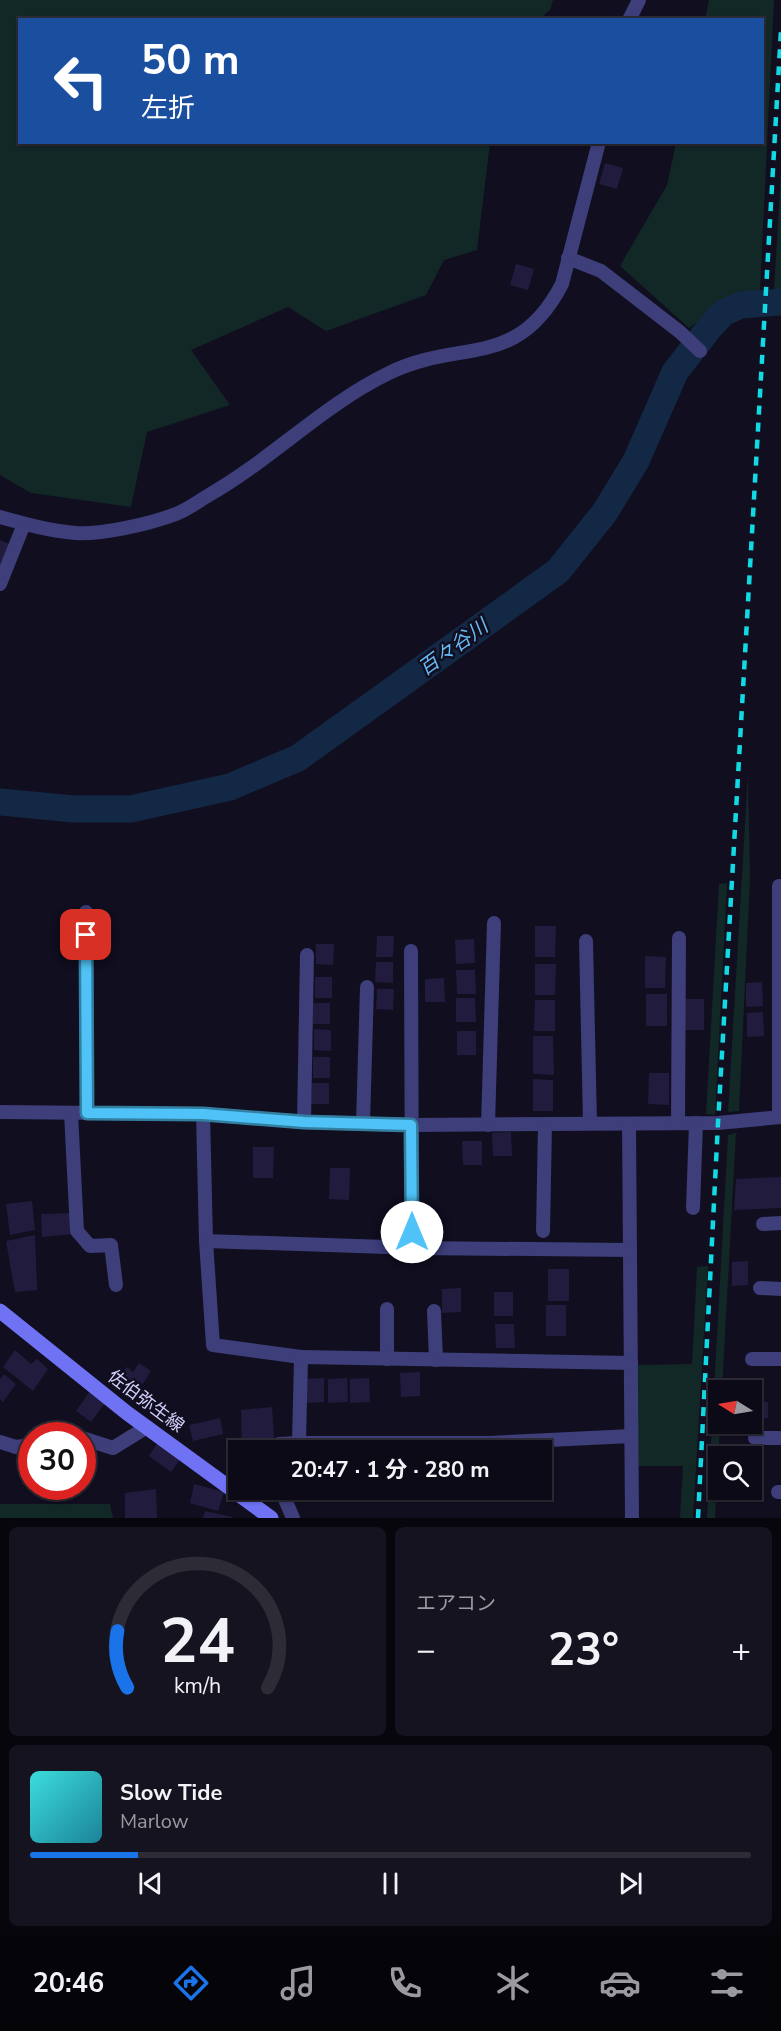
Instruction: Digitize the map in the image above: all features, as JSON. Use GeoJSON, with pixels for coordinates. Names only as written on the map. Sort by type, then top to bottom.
{"type":"FeatureCollection","features":[{"type":"Feature","properties":{"kind":"main road","name":"佐伯弥生線"},"geometry":{"type":"LineString","coordinates":[[0,1311],[147,1427],[270,1518]]}},
{"type":"Feature","properties":{"kind":"street"},"geometry":{"type":"LineString","coordinates":[[630,18],[639,0]]}},
{"type":"Feature","properties":{"kind":"street"},"geometry":{"type":"LineString","coordinates":[[0,517],[24,524],[78,533],[128,528],[175,515],[231,482],[343,400],[388,373],[411,363],[496,345],[517,336],[535,322],[552,303],[562,284],[597,144]]}},
{"type":"Feature","properties":{"kind":"street"},"geometry":{"type":"LineString","coordinates":[[568,258],[601,271],[680,332],[700,351]]}},
{"type":"Feature","properties":{"kind":"street"},"geometry":{"type":"LineString","coordinates":[[0,584],[24,524]]}},
{"type":"Feature","properties":{"kind":"street"},"geometry":{"type":"LineString","coordinates":[[0,1112],[203,1114],[304,1122],[411,1125],[696,1123],[780,1117],[779,886],[781,886]]}},
{"type":"Feature","properties":{"kind":"street"},"geometry":{"type":"LineString","coordinates":[[86,912],[87,1113]]}},
{"type":"Feature","properties":{"kind":"street"},"geometry":{"type":"LineString","coordinates":[[488,1125],[494,923]]}},
{"type":"Feature","properties":{"kind":"street"},"geometry":{"type":"LineString","coordinates":[[678,1123],[679,938]]}},
{"type":"Feature","properties":{"kind":"street"},"geometry":{"type":"LineString","coordinates":[[586,941],[590,1123]]}},
{"type":"Feature","properties":{"kind":"street"},"geometry":{"type":"LineString","coordinates":[[411,951],[412,1232]]}},
{"type":"Feature","properties":{"kind":"street"},"geometry":{"type":"LineString","coordinates":[[304,1122],[307,955]]}},
{"type":"Feature","properties":{"kind":"street"},"geometry":{"type":"LineString","coordinates":[[363,1123],[367,987]]}},
{"type":"Feature","properties":{"kind":"street"},"geometry":{"type":"LineString","coordinates":[[71,1113],[76,1232],[90,1246],[111,1245],[116,1285]]}},
{"type":"Feature","properties":{"kind":"street"},"geometry":{"type":"LineString","coordinates":[[203,1114],[206,1241],[213,1345],[301,1357],[631,1363]]}},
{"type":"Feature","properties":{"kind":"street"},"geometry":{"type":"LineString","coordinates":[[693,1208],[696,1123]]}},
{"type":"Feature","properties":{"kind":"street"},"geometry":{"type":"LineString","coordinates":[[543,1231],[545,1124]]}},
{"type":"Feature","properties":{"kind":"street"},"geometry":{"type":"LineString","coordinates":[[628,1124],[632,1518]]}},
{"type":"Feature","properties":{"kind":"street"},"geometry":{"type":"LineString","coordinates":[[763,1224],[781,1223]]}},
{"type":"Feature","properties":{"kind":"street"},"geometry":{"type":"LineString","coordinates":[[206,1241],[416,1248],[630,1250]]}},
{"type":"Feature","properties":{"kind":"street"},"geometry":{"type":"LineString","coordinates":[[760,1288],[781,1288]]}},
{"type":"Feature","properties":{"kind":"street"},"geometry":{"type":"LineString","coordinates":[[387,1309],[387,1359]]}},
{"type":"Feature","properties":{"kind":"street"},"geometry":{"type":"LineString","coordinates":[[434,1311],[436,1360]]}},
{"type":"Feature","properties":{"kind":"street"},"geometry":{"type":"LineString","coordinates":[[299,1440],[301,1357]]}},
{"type":"Feature","properties":{"kind":"street"},"geometry":{"type":"LineString","coordinates":[[752,1359],[781,1359]]}},
{"type":"Feature","properties":{"kind":"street"},"geometry":{"type":"LineString","coordinates":[[96,1443],[113,1448],[147,1427]]}},
{"type":"Feature","properties":{"kind":"street"},"geometry":{"type":"LineString","coordinates":[[550,1440],[631,1436]]}},
{"type":"Feature","properties":{"kind":"street"},"geometry":{"type":"LineString","coordinates":[[755,1438],[781,1438]]}},
{"type":"Feature","properties":{"kind":"street"},"geometry":{"type":"LineString","coordinates":[[0,1442],[18,1447]]}},
{"type":"Feature","properties":{"kind":"street"},"geometry":{"type":"LineString","coordinates":[[285,1500],[293,1518]]}},
{"type":"Feature","properties":{"kind":"green space"},"geometry":{"type":"Polygon","coordinates":[[[0,0],[553,0],[550,10],[540,18],[18,18],[18,144],[490,144],[477,250],[444,260],[426,295],[326,331],[288,307],[191,350],[230,405],[147,432],[131,507],[31,493],[0,475],[0,0]]]}},
{"type":"Feature","properties":{"kind":"green space"},"geometry":{"type":"Polygon","coordinates":[[[709,0],[774,0],[760,290],[728,300],[689,328],[620,266],[667,185],[676,144],[764,144],[764,18],[705,18],[709,0]]]}},
{"type":"Feature","properties":{"kind":"green space"},"geometry":{"type":"Polygon","coordinates":[[[781,172],[781,289],[774,289],[781,172]]]}},
{"type":"Feature","properties":{"kind":"green space"},"geometry":{"type":"Polygon","coordinates":[[[748,773],[750,879],[739,1111],[728,1112],[748,773]]]}},
{"type":"Feature","properties":{"kind":"green space"},"geometry":{"type":"Polygon","coordinates":[[[727,883],[715,1115],[706,1114],[719,884],[727,883]]]}},
{"type":"Feature","properties":{"kind":"green space"},"geometry":{"type":"Polygon","coordinates":[[[736,1133],[723,1380],[715,1380],[728,1135],[736,1133]]]}},
{"type":"Feature","properties":{"kind":"green space"},"geometry":{"type":"Polygon","coordinates":[[[708,1266],[693,1518],[680,1518],[683,1466],[637,1466],[635,1365],[692,1364],[697,1267],[708,1266]]]}},
{"type":"Feature","properties":{"kind":"green space"},"geometry":{"type":"Polygon","coordinates":[[[712,1434],[719,1434],[719,1446],[711,1446],[712,1434]]]}},
{"type":"Feature","properties":{"kind":"green space"},"geometry":{"type":"Polygon","coordinates":[[[708,1500],[716,1500],[715,1518],[707,1518],[708,1500]]]}},
{"type":"Feature","properties":{"kind":"green space"},"geometry":{"type":"Polygon","coordinates":[[[0,1504],[110,1504],[113,1518],[0,1518],[0,1504]]]}},
{"type":"Feature","properties":{"kind":"building"},"geometry":{"type":"Polygon","coordinates":[[[605,163],[623,168],[617,189],[599,184],[605,163]]]}},
{"type":"Feature","properties":{"kind":"building"},"geometry":{"type":"Polygon","coordinates":[[[516,264],[534,269],[528,290],[510,285],[516,264]]]}},
{"type":"Feature","properties":{"kind":"building"},"geometry":{"type":"Polygon","coordinates":[[[0,540],[12,545],[0,567],[0,540]]]}},
{"type":"Feature","properties":{"kind":"building"},"geometry":{"type":"Polygon","coordinates":[[[535,926],[556,926],[555,957],[535,957],[535,926]]]}},
{"type":"Feature","properties":{"kind":"building"},"geometry":{"type":"Polygon","coordinates":[[[377,936],[394,936],[393,957],[376,957],[377,936]]]}},
{"type":"Feature","properties":{"kind":"building"},"geometry":{"type":"Polygon","coordinates":[[[474,939],[475,963],[456,964],[455,940],[474,939]]]}},
{"type":"Feature","properties":{"kind":"building"},"geometry":{"type":"Polygon","coordinates":[[[316,944],[334,944],[333,965],[316,964],[316,944]]]}},
{"type":"Feature","properties":{"kind":"building"},"geometry":{"type":"Polygon","coordinates":[[[645,956],[666,957],[665,988],[645,988],[645,956]]]}},
{"type":"Feature","properties":{"kind":"building"},"geometry":{"type":"Polygon","coordinates":[[[376,962],[393,962],[393,983],[375,982],[376,962]]]}},
{"type":"Feature","properties":{"kind":"building"},"geometry":{"type":"Polygon","coordinates":[[[535,964],[556,964],[555,995],[535,995],[535,964]]]}},
{"type":"Feature","properties":{"kind":"building"},"geometry":{"type":"Polygon","coordinates":[[[456,970],[475,970],[476,994],[457,994],[456,970]]]}},
{"type":"Feature","properties":{"kind":"building"},"geometry":{"type":"Polygon","coordinates":[[[315,977],[332,977],[332,998],[315,998],[315,977]]]}},
{"type":"Feature","properties":{"kind":"building"},"geometry":{"type":"Polygon","coordinates":[[[444,978],[445,1002],[425,1002],[425,979],[444,978]]]}},
{"type":"Feature","properties":{"kind":"building"},"geometry":{"type":"Polygon","coordinates":[[[762,982],[763,1006],[746,1007],[746,983],[762,982]]]}},
{"type":"Feature","properties":{"kind":"building"},"geometry":{"type":"Polygon","coordinates":[[[377,989],[394,989],[393,1010],[376,1009],[377,989]]]}},
{"type":"Feature","properties":{"kind":"building"},"geometry":{"type":"Polygon","coordinates":[[[646,994],[667,994],[667,1026],[646,1026],[646,994]]]}},
{"type":"Feature","properties":{"kind":"building"},"geometry":{"type":"Polygon","coordinates":[[[456,998],[475,998],[476,1022],[456,1022],[456,998]]]}},
{"type":"Feature","properties":{"kind":"building"},"geometry":{"type":"Polygon","coordinates":[[[684,999],[704,999],[704,1030],[684,1030],[684,999]]]}},
{"type":"Feature","properties":{"kind":"building"},"geometry":{"type":"Polygon","coordinates":[[[535,1000],[555,1000],[555,1031],[534,1031],[535,1000]]]}},
{"type":"Feature","properties":{"kind":"building"},"geometry":{"type":"Polygon","coordinates":[[[313,1003],[330,1003],[330,1024],[313,1024],[313,1003]]]}},
{"type":"Feature","properties":{"kind":"building"},"geometry":{"type":"Polygon","coordinates":[[[763,1012],[764,1036],[747,1037],[747,1013],[763,1012]]]}},
{"type":"Feature","properties":{"kind":"building"},"geometry":{"type":"Polygon","coordinates":[[[314,1029],[331,1030],[331,1051],[314,1050],[314,1029]]]}},
{"type":"Feature","properties":{"kind":"building"},"geometry":{"type":"Polygon","coordinates":[[[457,1031],[476,1031],[476,1055],[457,1055],[457,1031]]]}},
{"type":"Feature","properties":{"kind":"building"},"geometry":{"type":"Polygon","coordinates":[[[533,1036],[553,1036],[554,1075],[533,1074],[533,1036]]]}},
{"type":"Feature","properties":{"kind":"building"},"geometry":{"type":"Polygon","coordinates":[[[313,1057],[330,1057],[330,1078],[313,1078],[313,1057]]]}},
{"type":"Feature","properties":{"kind":"building"},"geometry":{"type":"Polygon","coordinates":[[[649,1073],[669,1073],[669,1105],[648,1104],[649,1073]]]}},
{"type":"Feature","properties":{"kind":"building"},"geometry":{"type":"Polygon","coordinates":[[[533,1079],[553,1080],[553,1111],[533,1111],[533,1079]]]}},
{"type":"Feature","properties":{"kind":"building"},"geometry":{"type":"Polygon","coordinates":[[[312,1083],[329,1083],[329,1104],[311,1104],[312,1083]]]}},
{"type":"Feature","properties":{"kind":"building"},"geometry":{"type":"Polygon","coordinates":[[[511,1132],[512,1156],[493,1156],[492,1133],[511,1132]]]}},
{"type":"Feature","properties":{"kind":"building"},"geometry":{"type":"Polygon","coordinates":[[[462,1141],[482,1141],[482,1165],[463,1165],[462,1141]]]}},
{"type":"Feature","properties":{"kind":"building"},"geometry":{"type":"Polygon","coordinates":[[[253,1147],[274,1147],[273,1178],[253,1178],[253,1147]]]}},
{"type":"Feature","properties":{"kind":"building"},"geometry":{"type":"Polygon","coordinates":[[[330,1168],[350,1168],[349,1200],[329,1199],[330,1168]]]}},
{"type":"Feature","properties":{"kind":"building"},"geometry":{"type":"Polygon","coordinates":[[[781,1177],[781,1208],[734,1210],[736,1179],[781,1177]]]}},
{"type":"Feature","properties":{"kind":"building"},"geometry":{"type":"Polygon","coordinates":[[[32,1201],[35,1230],[10,1235],[6,1204],[32,1201]]]}},
{"type":"Feature","properties":{"kind":"building"},"geometry":{"type":"Polygon","coordinates":[[[72,1213],[73,1234],[42,1237],[41,1214],[72,1213]]]}},
{"type":"Feature","properties":{"kind":"building"},"geometry":{"type":"Polygon","coordinates":[[[35,1235],[37,1290],[15,1292],[6,1241],[35,1235]]]}},
{"type":"Feature","properties":{"kind":"building"},"geometry":{"type":"Polygon","coordinates":[[[748,1261],[748,1285],[732,1286],[732,1262],[748,1261]]]}},
{"type":"Feature","properties":{"kind":"building"},"geometry":{"type":"Polygon","coordinates":[[[548,1269],[569,1269],[569,1301],[548,1301],[548,1269]]]}},
{"type":"Feature","properties":{"kind":"building"},"geometry":{"type":"Polygon","coordinates":[[[461,1288],[461,1312],[442,1313],[442,1289],[461,1288]]]}},
{"type":"Feature","properties":{"kind":"building"},"geometry":{"type":"Polygon","coordinates":[[[494,1292],[513,1292],[513,1316],[494,1316],[494,1292]]]}},
{"type":"Feature","properties":{"kind":"building"},"geometry":{"type":"Polygon","coordinates":[[[546,1305],[566,1305],[566,1336],[546,1336],[546,1305]]]}},
{"type":"Feature","properties":{"kind":"building"},"geometry":{"type":"Polygon","coordinates":[[[495,1324],[514,1324],[515,1348],[496,1348],[495,1324]]]}},
{"type":"Feature","properties":{"kind":"building"},"geometry":{"type":"Polygon","coordinates":[[[15,1350],[31,1364],[37,1359],[48,1369],[33,1391],[3,1367],[15,1350]]]}},
{"type":"Feature","properties":{"kind":"building"},"geometry":{"type":"Polygon","coordinates":[[[139,1363],[151,1371],[135,1396],[116,1383],[127,1367],[133,1372],[139,1363]]]}},
{"type":"Feature","properties":{"kind":"building"},"geometry":{"type":"Polygon","coordinates":[[[420,1372],[420,1396],[401,1397],[400,1373],[420,1372]]]}},
{"type":"Feature","properties":{"kind":"building"},"geometry":{"type":"Polygon","coordinates":[[[4,1374],[16,1384],[3,1402],[0,1399],[0,1379],[4,1374]]]}},
{"type":"Feature","properties":{"kind":"building"},"geometry":{"type":"Polygon","coordinates":[[[324,1378],[324,1402],[305,1403],[304,1379],[324,1378]]]}},
{"type":"Feature","properties":{"kind":"building"},"geometry":{"type":"Polygon","coordinates":[[[347,1378],[348,1402],[328,1403],[328,1379],[347,1378]]]}},
{"type":"Feature","properties":{"kind":"building"},"geometry":{"type":"Polygon","coordinates":[[[369,1378],[370,1402],[350,1403],[350,1379],[369,1378]]]}},
{"type":"Feature","properties":{"kind":"building"},"geometry":{"type":"Polygon","coordinates":[[[90,1391],[105,1403],[91,1422],[76,1411],[90,1391]]]}},
{"type":"Feature","properties":{"kind":"building"},"geometry":{"type":"Polygon","coordinates":[[[762,1402],[768,1402],[768,1418],[762,1418],[762,1402]]]}},
{"type":"Feature","properties":{"kind":"building"},"geometry":{"type":"Polygon","coordinates":[[[272,1407],[274,1440],[242,1440],[241,1410],[272,1407]]]}},
{"type":"Feature","properties":{"kind":"building"},"geometry":{"type":"Polygon","coordinates":[[[220,1418],[223,1434],[193,1441],[189,1425],[220,1418]]]}},
{"type":"Feature","properties":{"kind":"building"},"geometry":{"type":"Polygon","coordinates":[[[158,1442],[181,1458],[171,1472],[149,1456],[158,1442]]]}},
{"type":"Feature","properties":{"kind":"building"},"geometry":{"type":"Polygon","coordinates":[[[194,1484],[224,1492],[218,1511],[190,1503],[194,1484]]]}},
{"type":"Feature","properties":{"kind":"building"},"geometry":{"type":"Polygon","coordinates":[[[156,1489],[157,1518],[125,1518],[125,1493],[156,1489]]]}},
{"type":"Feature","properties":{"kind":"building"},"geometry":{"type":"Polygon","coordinates":[[[205,1511],[232,1517],[232,1518],[203,1518],[205,1511]]]}},
{"type":"Feature","properties":{"kind":"waterway","name":"百々谷川"},"geometry":{"type":"LineString","coordinates":[[0,802],[74,809],[131,809],[230,787],[298,758],[558,571],[605,512],[636,461],[675,372],[710,327],[723,313],[741,305],[781,302]]}},
{"type":"Feature","properties":{"kind":"railway"},"geometry":{"type":"LineString","coordinates":[[698,1518],[718,1123],[781,30]]}},
{"type":"Feature","properties":{"kind":"route"},"geometry":{"type":"LineString","coordinates":[[86,935],[87,1113],[203,1114],[304,1122],[411,1125],[412,1232]]}}]}
